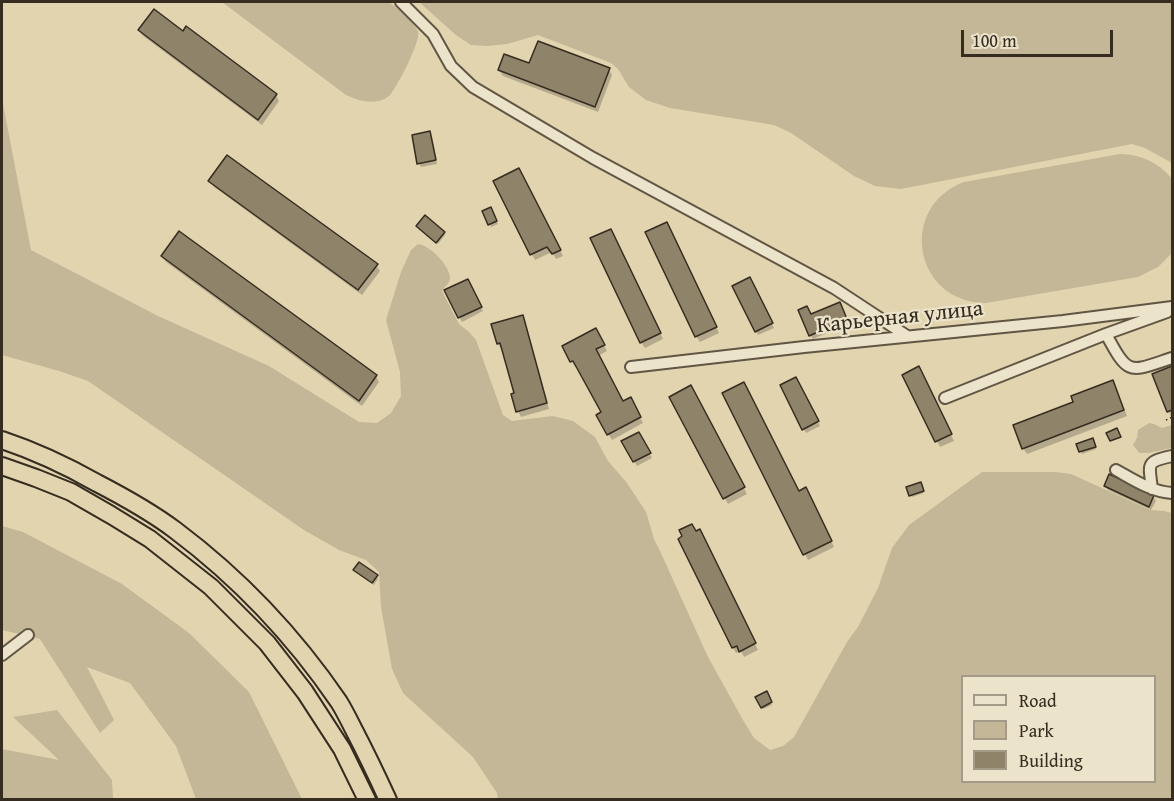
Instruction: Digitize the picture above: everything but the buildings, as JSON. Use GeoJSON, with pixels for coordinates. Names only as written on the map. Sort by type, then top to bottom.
{"type":"FeatureCollection","features":[{"type":"Feature","properties":{"kind":"highway"},"geometry":{"type":"LineString","coordinates":[[2,440],[74,470],[124,497],[210,557],[271,616],[298,646],[340,704],[388,800]]}},
{"type":"Feature","properties":{"kind":"highway"},"geometry":{"type":"LineString","coordinates":[[2,466],[71,492],[111,515],[150,539],[211,587],[267,643],[305,692],[342,749],[367,800]]}},
{"type":"Feature","properties":{"kind":"street"},"geometry":{"type":"LineString","coordinates":[[401,2],[433,34],[451,66],[473,87],[593,158],[834,288],[907,336]]}},
{"type":"Feature","properties":{"kind":"street"},"geometry":{"type":"LineString","coordinates":[[945,398],[1173,308]]}},
{"type":"Feature","properties":{"kind":"street","name":"Карьерная улица"},"geometry":{"type":"LineString","coordinates":[[630,367],[1173,308]]}},
{"type":"Feature","properties":{"kind":"street"},"geometry":{"type":"LineString","coordinates":[[1106,334],[1122,362],[1130,368],[1137,369],[1173,358]]}},
{"type":"Feature","properties":{"kind":"street"},"geometry":{"type":"LineString","coordinates":[[1152,489],[1150,467],[1152,463],[1156,459],[1173,456]]}},
{"type":"Feature","properties":{"kind":"street"},"geometry":{"type":"LineString","coordinates":[[1116,470],[1152,489],[1162,493],[1173,493]]}},
{"type":"Feature","properties":{"kind":"street"},"geometry":{"type":"LineString","coordinates":[[2,655],[28,635]]}},
{"type":"Feature","properties":{"kind":"path"},"geometry":{"type":"LineString","coordinates":[[1166,420],[1173,417]]}},
{"type":"Feature","properties":{"kind":"green space"},"geometry":{"type":"Polygon","coordinates":[[[222,2],[389,2],[413,24],[418,37],[408,64],[390,95],[377,101],[363,101],[346,95],[222,2]]]}},
{"type":"Feature","properties":{"kind":"green space"},"geometry":{"type":"Polygon","coordinates":[[[419,2],[1172,2],[1172,163],[1145,148],[1132,144],[901,189],[875,186],[854,176],[791,133],[774,125],[670,108],[646,100],[629,87],[618,69],[611,63],[538,35],[507,44],[471,45],[456,35],[419,2]]]}},
{"type":"Feature","properties":{"kind":"green space"},"geometry":{"type":"Polygon","coordinates":[[[2,103],[31,250],[158,316],[269,366],[359,422],[377,423],[391,413],[401,396],[400,372],[386,320],[401,272],[411,250],[418,244],[434,252],[449,274],[449,282],[442,291],[459,324],[476,340],[503,415],[512,421],[553,416],[573,421],[595,437],[608,461],[627,483],[646,512],[654,539],[708,657],[743,720],[754,738],[770,750],[783,746],[794,737],[847,642],[858,627],[878,588],[892,548],[909,525],[982,472],[1071,474],[1150,510],[1172,513],[1172,799],[498,799],[497,793],[473,757],[403,693],[392,669],[381,607],[379,572],[366,560],[339,550],[304,530],[88,381],[2,355],[2,103]]]}},
{"type":"Feature","properties":{"kind":"green space"},"geometry":{"type":"Polygon","coordinates":[[[1120,154],[1149,161],[1161,168],[1172,179],[1172,253],[1158,267],[1138,277],[986,303],[962,299],[943,288],[930,271],[923,252],[923,231],[929,211],[943,194],[964,182],[1120,154]]]}},
{"type":"Feature","properties":{"kind":"green space"},"geometry":{"type":"Polygon","coordinates":[[[1149,423],[1162,428],[1172,425],[1172,448],[1139,453],[1133,445],[1138,430],[1149,423]]]}},
{"type":"Feature","properties":{"kind":"green space"},"geometry":{"type":"Polygon","coordinates":[[[2,526],[23,532],[122,584],[189,633],[249,692],[302,799],[196,799],[176,746],[130,683],[87,667],[114,720],[100,733],[40,639],[2,630],[2,526]]]}},
{"type":"Feature","properties":{"kind":"green space"},"geometry":{"type":"Polygon","coordinates":[[[57,710],[112,780],[113,799],[2,799],[2,749],[59,760],[13,717],[57,710]]]}}]}
